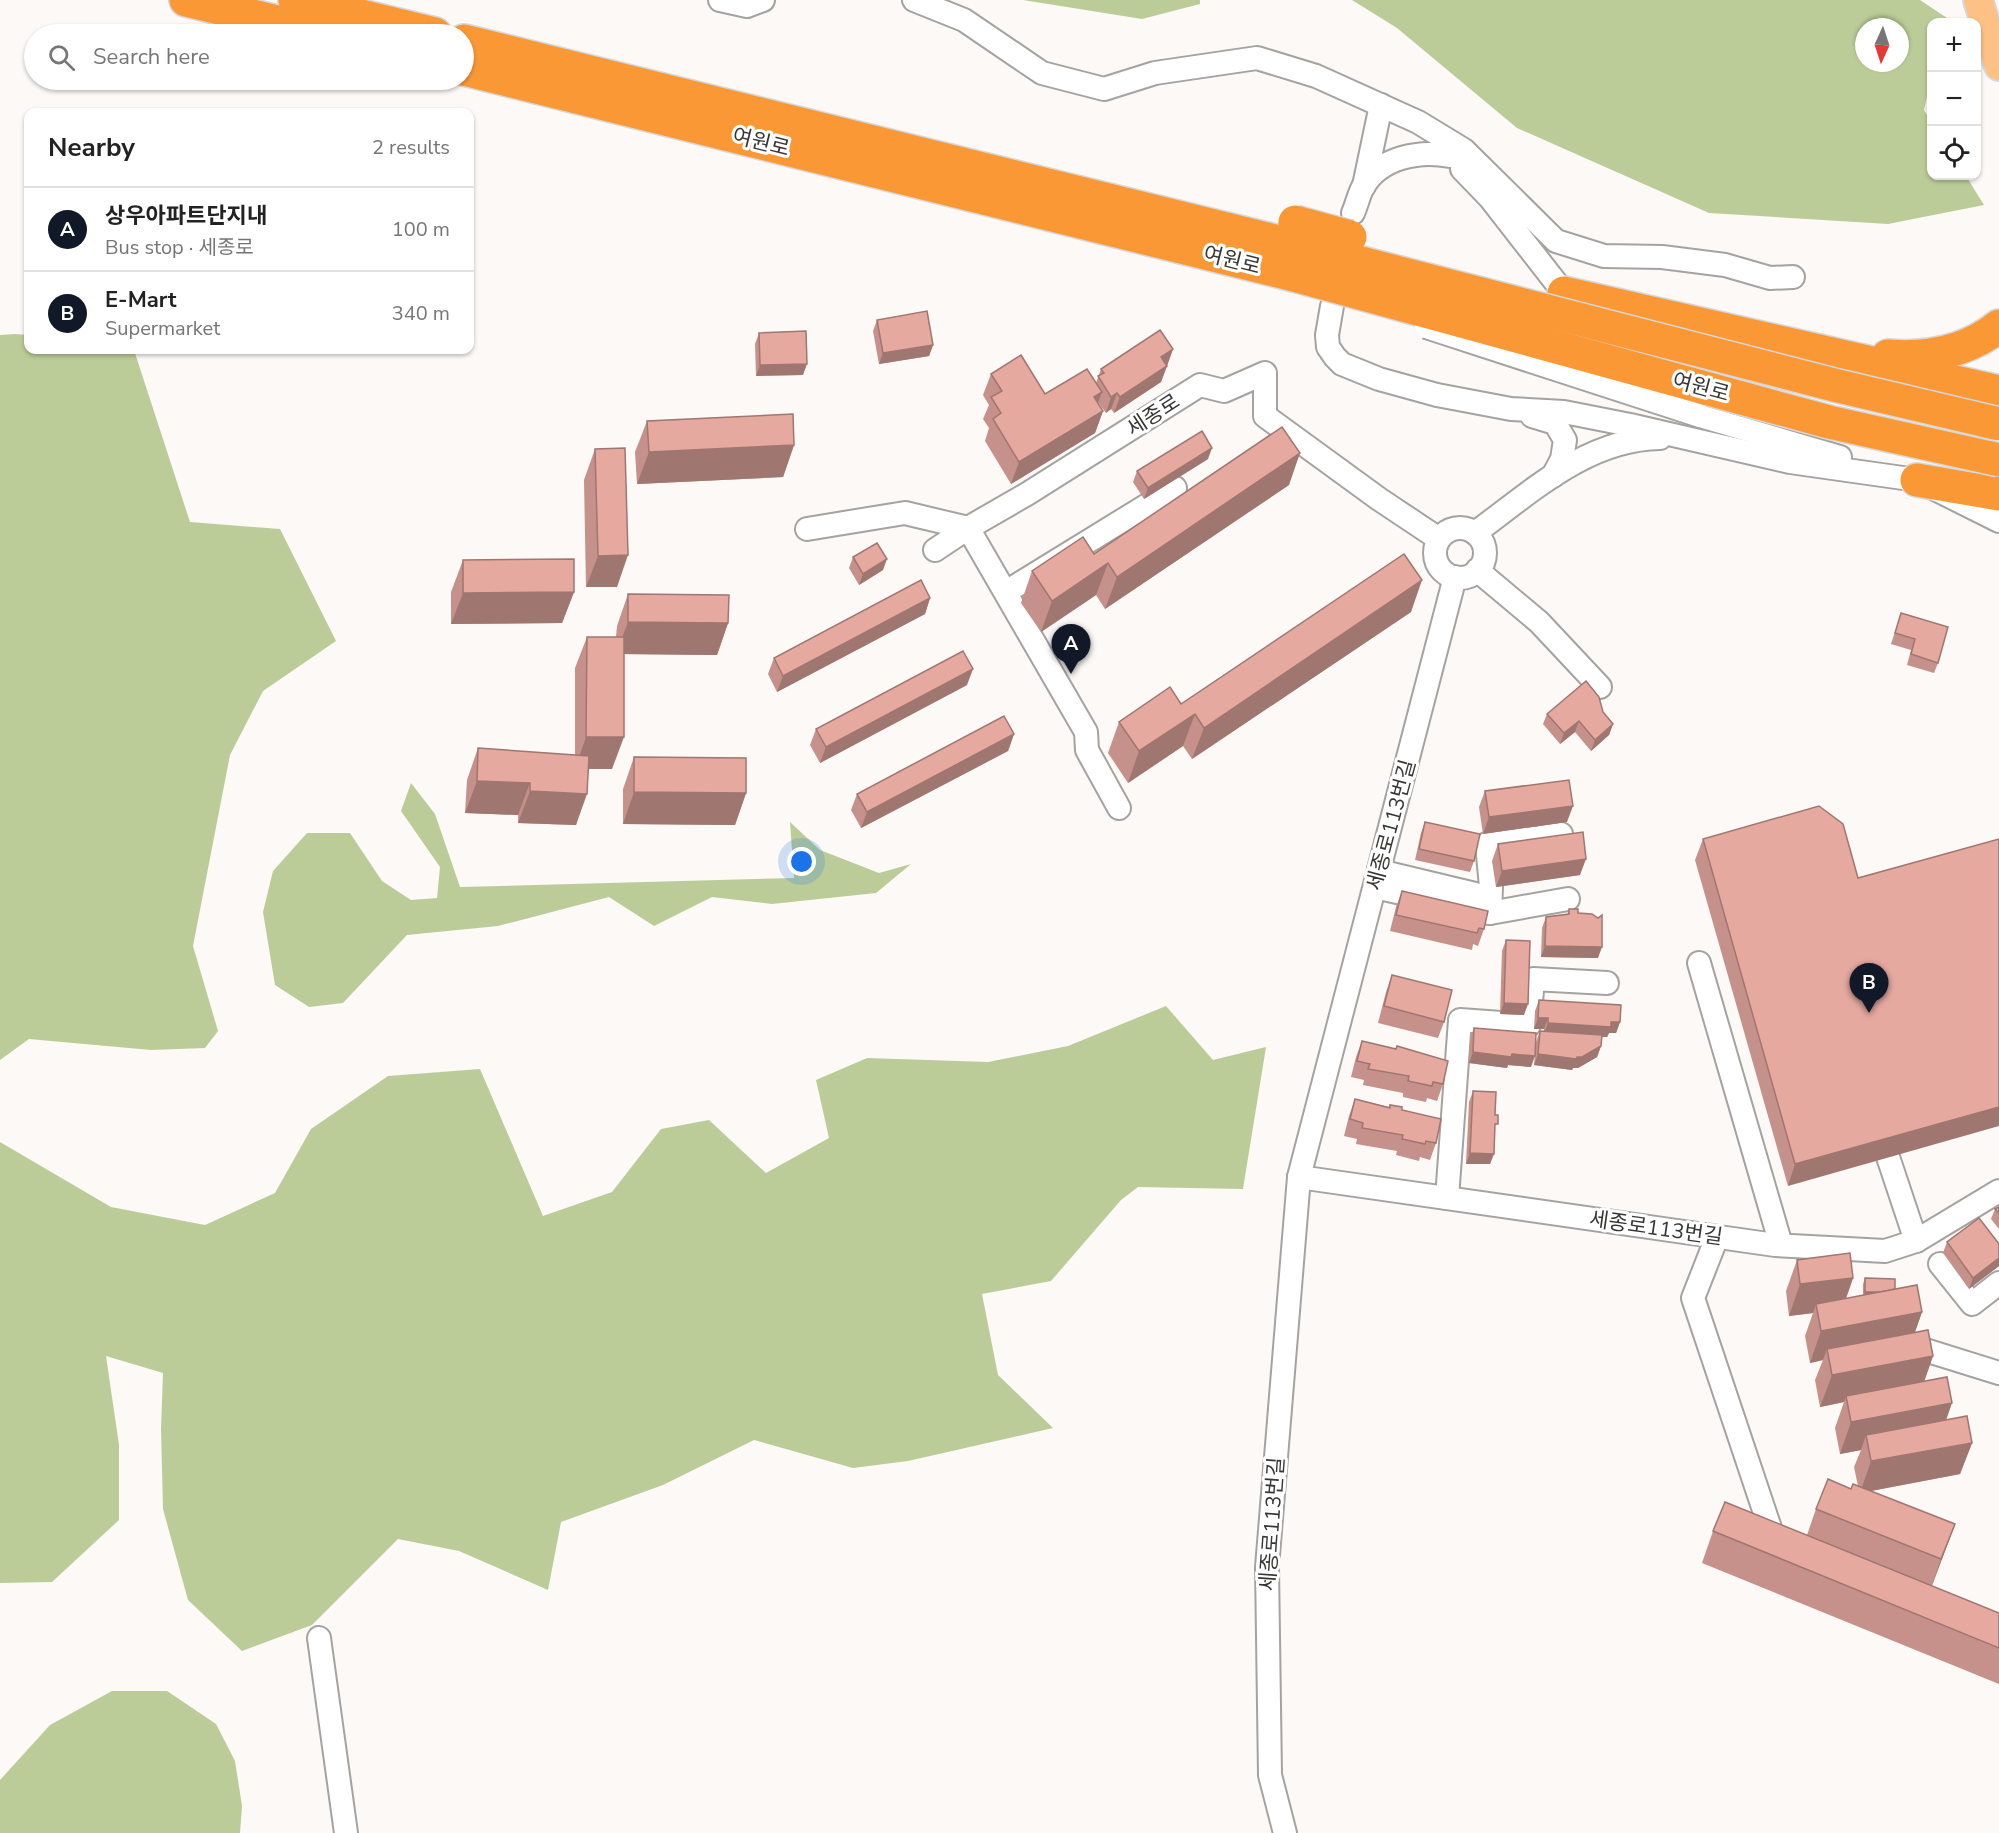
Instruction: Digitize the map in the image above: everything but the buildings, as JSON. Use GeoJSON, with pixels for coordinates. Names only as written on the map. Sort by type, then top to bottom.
{"type":"FeatureCollection","features":[{"type":"Feature","properties":{"kind":"highway"},"geometry":{"type":"LineString","coordinates":[[186,0],[286,24]]}},
{"type":"Feature","properties":{"kind":"highway"},"geometry":{"type":"LineString","coordinates":[[295,0],[394,24]]}},
{"type":"Feature","properties":{"kind":"highway","name":"여원로"},"geometry":{"type":"LineString","coordinates":[[474,43],[784,118],[1834,385],[1999,424]]}},
{"type":"Feature","properties":{"kind":"highway","name":"여원로"},"geometry":{"type":"LineString","coordinates":[[474,71],[1297,249],[1829,422],[1999,460]]}},
{"type":"Feature","properties":{"kind":"highway"},"geometry":{"type":"LineString","coordinates":[[1297,249],[1564,292],[1999,394]]}},
{"type":"Feature","properties":{"kind":"highway"},"geometry":{"type":"LineString","coordinates":[[1808,350],[1897,357],[1935,354],[1966,347],[1999,326]]}},
{"type":"Feature","properties":{"kind":"highway"},"geometry":{"type":"LineString","coordinates":[[1917,480],[1999,494]]}},
{"type":"Feature","properties":{"kind":"main road"},"geometry":{"type":"LineString","coordinates":[[1978,0],[1999,66]]}},
{"type":"Feature","properties":{"kind":"street"},"geometry":{"type":"LineString","coordinates":[[720,0],[747,6],[763,0]]}},
{"type":"Feature","properties":{"kind":"street"},"geometry":{"type":"LineString","coordinates":[[914,0],[964,20],[1042,73],[1104,89],[1155,73],[1257,57],[1316,76],[1381,105],[1418,122],[1464,150],[1556,241],[1604,256],[1662,257],[1725,265],[1770,278],[1793,277]]}},
{"type":"Feature","properties":{"kind":"street"},"geometry":{"type":"LineString","coordinates":[[1353,213],[1364,186],[1381,105]]}},
{"type":"Feature","properties":{"kind":"street"},"geometry":{"type":"LineString","coordinates":[[1418,122],[1490,198],[1564,292]]}},
{"type":"Feature","properties":{"kind":"street"},"geometry":{"type":"LineString","coordinates":[[1364,186],[1385,163],[1430,152],[1450,156]]}},
{"type":"Feature","properties":{"kind":"street"},"geometry":{"type":"LineString","coordinates":[[1297,249],[1323,292],[1700,416],[1999,504]]}},
{"type":"Feature","properties":{"kind":"street"},"geometry":{"type":"LineString","coordinates":[[1332,306],[1327,335],[1328,347],[1342,364],[1379,379],[1437,395],[1511,409],[1555,423],[1565,440],[1562,459],[1553,476]]}},
{"type":"Feature","properties":{"kind":"street","name":"세종로"},"geometry":{"type":"LineString","coordinates":[[968,528],[1027,494],[1200,385],[1224,391],[1265,373],[1266,416],[1439,539]]}},
{"type":"Feature","properties":{"kind":"street"},"geometry":{"type":"LineString","coordinates":[[1511,409],[1564,412],[1688,437],[1790,462],[1917,480],[1999,521]]}},
{"type":"Feature","properties":{"kind":"street"},"geometry":{"type":"LineString","coordinates":[[1475,533],[1553,476],[1602,448],[1644,438],[1688,437]]}},
{"type":"Feature","properties":{"kind":"street"},"geometry":{"type":"LineString","coordinates":[[1006,592],[1175,488]]}},
{"type":"Feature","properties":{"kind":"street"},"geometry":{"type":"LineString","coordinates":[[807,529],[905,513],[968,528],[1086,732],[1087,750],[1119,808]]}},
{"type":"Feature","properties":{"kind":"street"},"geometry":{"type":"LineString","coordinates":[[935,550],[968,528]]}},
{"type":"Feature","properties":{"kind":"street"},"geometry":{"type":"LineString","coordinates":[[1460,528],[1475,533],[1481,539],[1485,555],[1478,570],[1471,575],[1455,577],[1441,569],[1437,562],[1436,546],[1439,539],[1452,529],[1460,528]]}},
{"type":"Feature","properties":{"kind":"street"},"geometry":{"type":"LineString","coordinates":[[1478,570],[1539,622],[1600,687]]}},
{"type":"Feature","properties":{"kind":"street","name":"세종로113번길"},"geometry":{"type":"LineString","coordinates":[[1285,1833],[1270,1775],[1267,1567],[1299,1177],[1455,577]]}},
{"type":"Feature","properties":{"kind":"street"},"geometry":{"type":"LineString","coordinates":[[1491,905],[1487,844],[1561,834]]}},
{"type":"Feature","properties":{"kind":"street"},"geometry":{"type":"LineString","coordinates":[[1377,879],[1491,905],[1568,899]]}},
{"type":"Feature","properties":{"kind":"street"},"geometry":{"type":"LineString","coordinates":[[1699,963],[1781,1245]]}},
{"type":"Feature","properties":{"kind":"street"},"geometry":{"type":"LineString","coordinates":[[1447,1198],[1460,1020],[1529,1025],[1533,979],[1607,983]]}},
{"type":"Feature","properties":{"kind":"street"},"geometry":{"type":"LineString","coordinates":[[1888,1157],[1916,1241]]}},
{"type":"Feature","properties":{"kind":"street","name":"세종로113번길"},"geometry":{"type":"LineString","coordinates":[[1299,1177],[1717,1237],[1781,1245],[1885,1251],[1916,1241],[1999,1191]]}},
{"type":"Feature","properties":{"kind":"street"},"geometry":{"type":"LineString","coordinates":[[1717,1237],[1693,1298],[1772,1534],[1804,1549]]}},
{"type":"Feature","properties":{"kind":"street"},"geometry":{"type":"LineString","coordinates":[[1940,1264],[1972,1304],[1999,1283]]}},
{"type":"Feature","properties":{"kind":"street"},"geometry":{"type":"LineString","coordinates":[[1925,1350],[1999,1373]]}},
{"type":"Feature","properties":{"kind":"street"},"geometry":{"type":"LineString","coordinates":[[319,1638],[346,1833]]}},
{"type":"Feature","properties":{"kind":"green space"},"geometry":{"type":"Polygon","coordinates":[[[1023,0],[1200,0],[1200,4],[1142,19],[1023,0]]]}},
{"type":"Feature","properties":{"kind":"green space"},"geometry":{"type":"Polygon","coordinates":[[[1352,0],[1920,0],[1947,18],[1927,18],[1927,97],[1924,110],[1927,115],[1927,180],[1968,180],[1984,205],[1888,224],[1709,213],[1517,128],[1397,28],[1352,0]]]}},
{"type":"Feature","properties":{"kind":"green space"},"geometry":{"type":"Polygon","coordinates":[[[0,335],[24,335],[24,354],[135,354],[190,522],[280,529],[336,641],[263,691],[230,755],[193,946],[218,1031],[205,1048],[151,1050],[29,1039],[0,1060],[0,335]]]}},
{"type":"Feature","properties":{"kind":"green space"},"geometry":{"type":"Polygon","coordinates":[[[411,783],[435,814],[460,887],[794,878],[790,822],[820,850],[879,873],[911,864],[876,893],[772,904],[712,897],[654,926],[609,897],[498,926],[407,935],[343,1003],[309,1007],[275,985],[263,912],[273,871],[307,833],[350,833],[382,881],[411,900],[437,898],[440,867],[401,811],[411,783]]]}},
{"type":"Feature","properties":{"kind":"green space"},"geometry":{"type":"Polygon","coordinates":[[[1166,1006],[1213,1060],[1266,1047],[1243,1189],[1138,1187],[1121,1200],[1051,1281],[982,1294],[998,1375],[1053,1428],[908,1461],[853,1468],[754,1440],[663,1485],[561,1522],[548,1590],[459,1551],[398,1539],[312,1625],[242,1651],[188,1600],[163,1509],[161,1429],[163,1373],[106,1356],[119,1445],[119,1520],[52,1582],[0,1583],[0,1142],[111,1207],[205,1225],[275,1193],[311,1129],[388,1076],[480,1069],[543,1216],[612,1192],[661,1129],[709,1120],[766,1173],[829,1138],[816,1080],[867,1058],[988,1062],[1068,1046],[1166,1006]]]}},
{"type":"Feature","properties":{"kind":"green space"},"geometry":{"type":"Polygon","coordinates":[[[112,1691],[167,1691],[216,1724],[235,1761],[242,1806],[240,1833],[0,1833],[0,1780],[50,1725],[112,1691]]]}},
{"type":"Feature","properties":{"kind":"place","name":"상우아파트단지내"},"geometry":{"type":"Point","coordinates":[1071,674]}},
{"type":"Feature","properties":{"kind":"place","name":"E-Mart"},"geometry":{"type":"Point","coordinates":[1869,1013]}}]}
